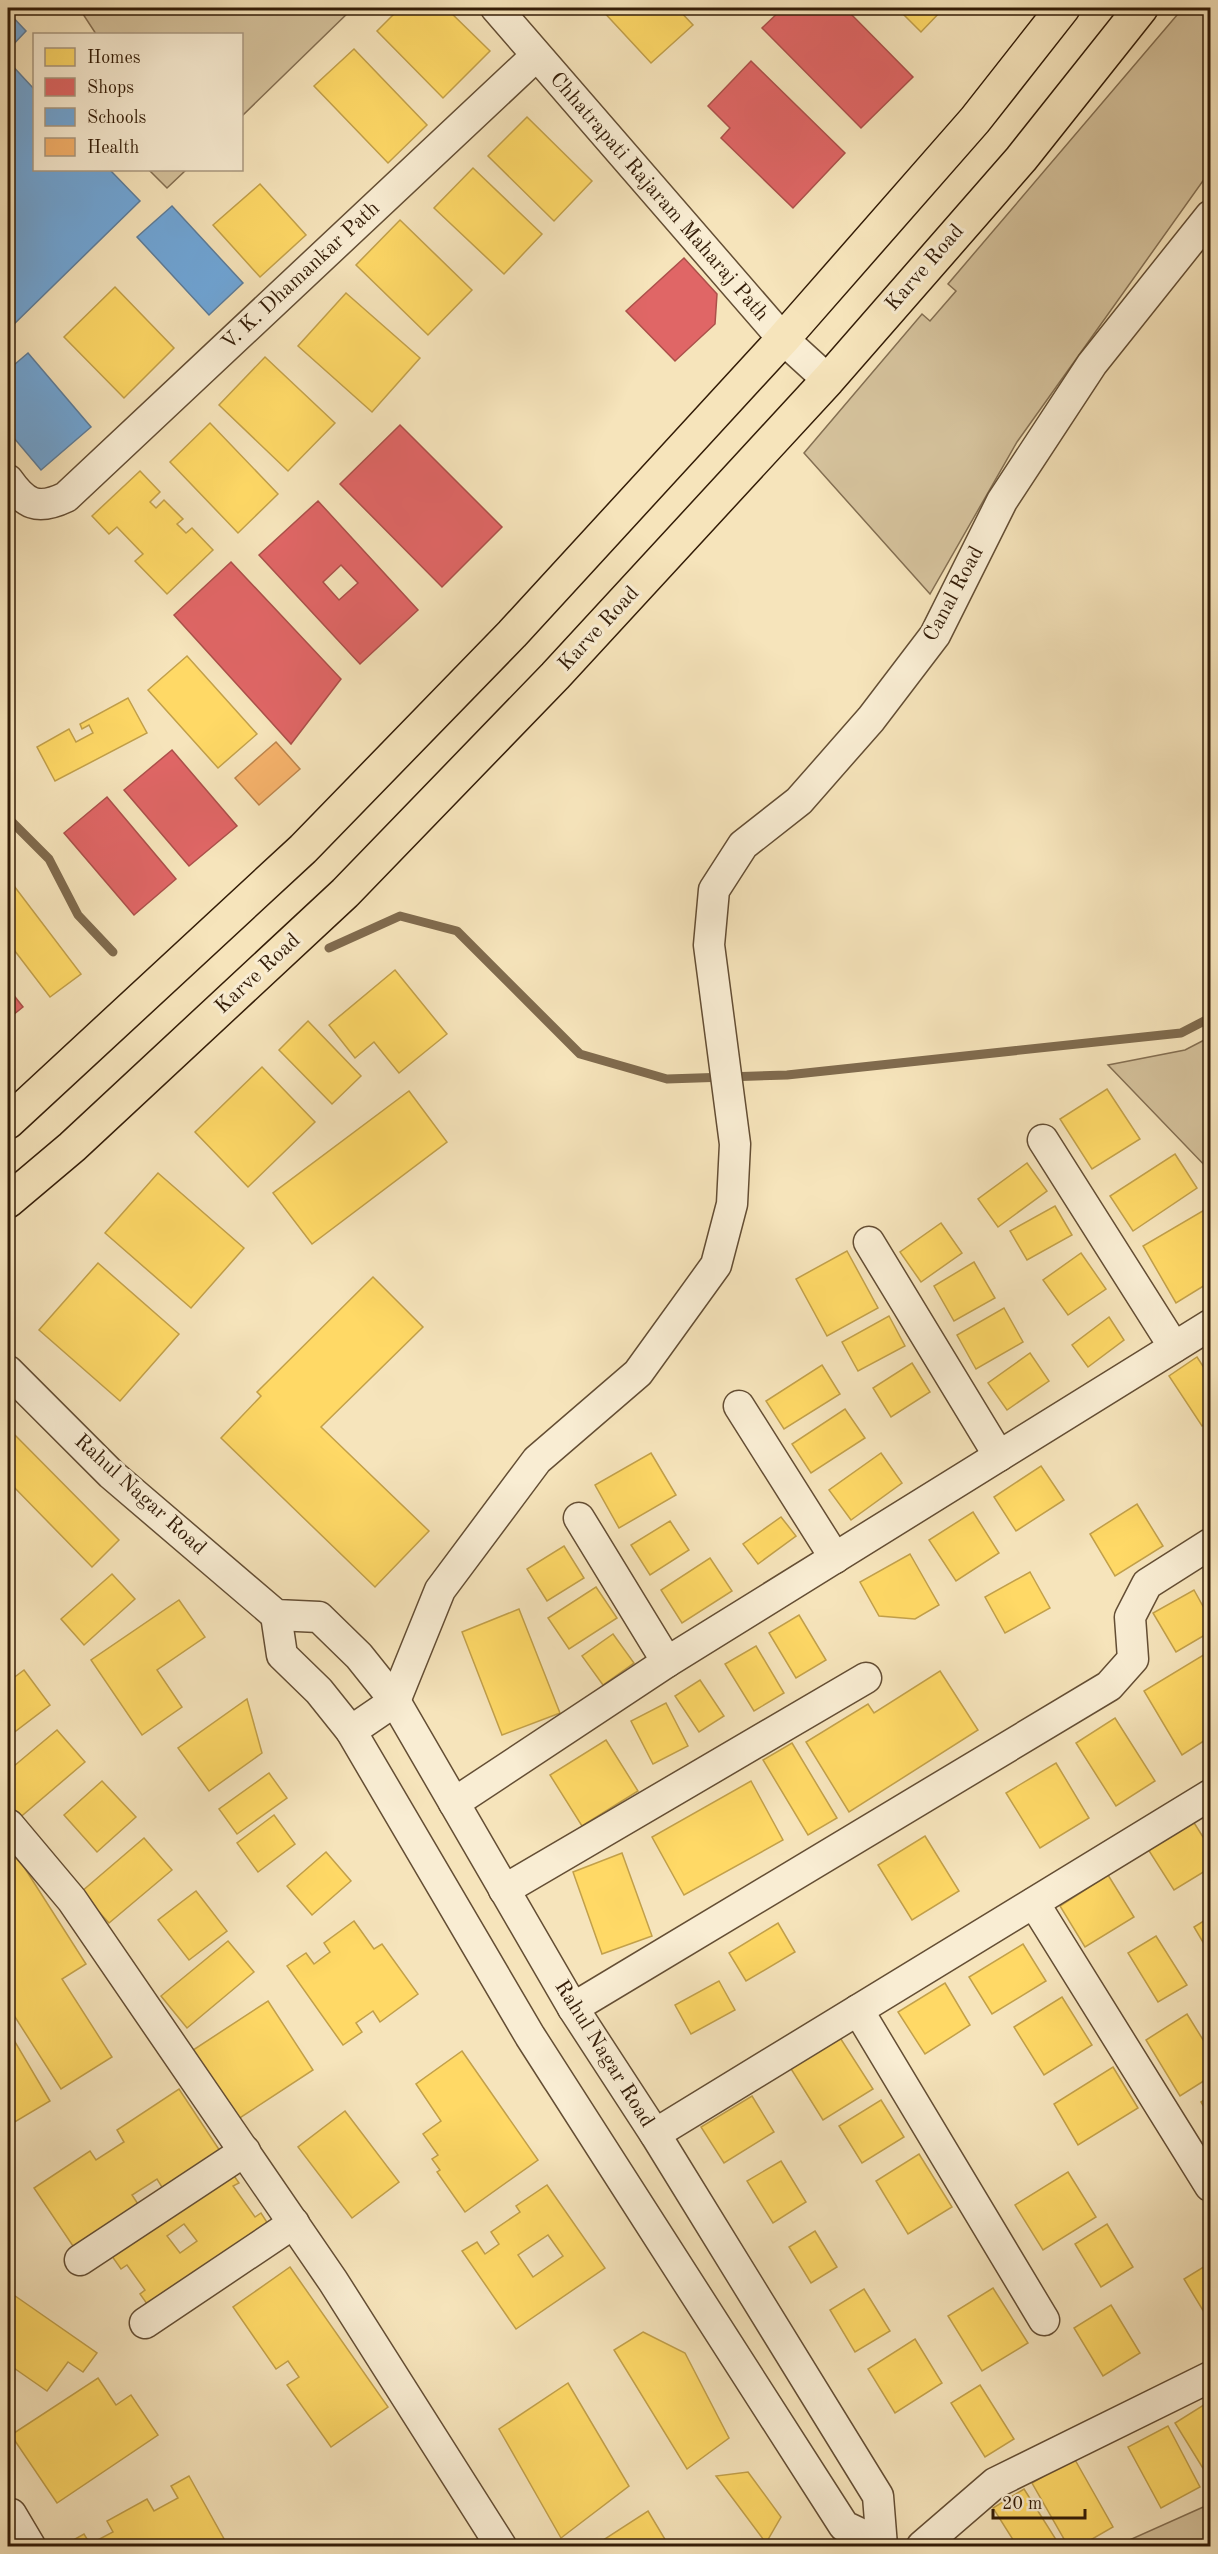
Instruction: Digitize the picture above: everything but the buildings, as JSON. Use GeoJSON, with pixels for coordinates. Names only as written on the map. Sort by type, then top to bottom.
{"type":"FeatureCollection","features":[{"type":"Feature","properties":{"kind":"main road"},"geometry":{"type":"LineString","coordinates":[[8,1122],[303,849],[512,634],[783,339],[975,120],[1063,8]]}},
{"type":"Feature","properties":{"kind":"main road","name":"Karve Road"},"geometry":{"type":"LineString","coordinates":[[8,1201],[72,1147],[345,893],[555,676],[828,380],[1021,159],[1140,8]]}},
{"type":"Feature","properties":{"kind":"street","name":"Chhatrapati Rajaram Maharaj Path"},"geometry":{"type":"LineString","coordinates":[[504,10],[536,56],[783,339],[828,380]]}},
{"type":"Feature","properties":{"kind":"street","name":"V. K. Dhamankar Path"},"geometry":{"type":"LineString","coordinates":[[8,480],[20,497],[36,504],[42,505],[66,497],[536,56]]}},
{"type":"Feature","properties":{"kind":"street","name":"Canal Road"},"geometry":{"type":"LineString","coordinates":[[394,1701],[440,1590],[537,1460],[638,1373],[716,1264],[732,1204],[735,1144],[709,945],[714,890],[743,845],[799,801],[871,719],[935,635],[1002,501],[1092,364],[1210,216]]}},
{"type":"Feature","properties":{"kind":"street"},"geometry":{"type":"LineString","coordinates":[[1043,1140],[1174,1347]]}},
{"type":"Feature","properties":{"kind":"street"},"geometry":{"type":"LineString","coordinates":[[869,1242],[999,1456]]}},
{"type":"Feature","properties":{"kind":"street"},"geometry":{"type":"LineString","coordinates":[[454,1803],[667,1662],[1210,1324]]}},
{"type":"Feature","properties":{"kind":"street","name":"Rahul Nagar Road"},"geometry":{"type":"LineString","coordinates":[[8,1371],[111,1474],[276,1615],[320,1617],[359,1656],[394,1701],[573,2008],[655,2134],[878,2496],[881,2545]]}},
{"type":"Feature","properties":{"kind":"street"},"geometry":{"type":"LineString","coordinates":[[739,1406],[835,1558]]}},
{"type":"Feature","properties":{"kind":"street"},"geometry":{"type":"LineString","coordinates":[[579,1518],[667,1662]]}},
{"type":"Feature","properties":{"kind":"street"},"geometry":{"type":"LineString","coordinates":[[573,2008],[1109,1686],[1133,1659],[1130,1617],[1147,1584],[1210,1545]]}},
{"type":"Feature","properties":{"kind":"street","name":"Rahul Nagar Road"},"geometry":{"type":"LineString","coordinates":[[276,1615],[282,1655],[319,1691],[351,1731],[531,2036],[844,2526],[881,2545]]}},
{"type":"Feature","properties":{"kind":"street"},"geometry":{"type":"LineString","coordinates":[[504,1890],[866,1678]]}},
{"type":"Feature","properties":{"kind":"street"},"geometry":{"type":"LineString","coordinates":[[351,1731],[394,1701]]}},
{"type":"Feature","properties":{"kind":"street"},"geometry":{"type":"LineString","coordinates":[[655,2134],[1210,1795]]}},
{"type":"Feature","properties":{"kind":"street"},"geometry":{"type":"LineString","coordinates":[[9,1825],[72,1900],[245,2151],[294,2223],[501,2547]]}},
{"type":"Feature","properties":{"kind":"street"},"geometry":{"type":"LineString","coordinates":[[1034,1903],[1210,2186]]}},
{"type":"Feature","properties":{"kind":"street"},"geometry":{"type":"LineString","coordinates":[[858,2010],[1044,2320]]}},
{"type":"Feature","properties":{"kind":"street"},"geometry":{"type":"LineString","coordinates":[[80,2260],[245,2151]]}},
{"type":"Feature","properties":{"kind":"street"},"geometry":{"type":"LineString","coordinates":[[145,2323],[294,2223]]}},
{"type":"Feature","properties":{"kind":"street"},"geometry":{"type":"LineString","coordinates":[[922,2547],[995,2483],[1210,2377]]}},
{"type":"Feature","properties":{"kind":"street"},"geometry":{"type":"LineString","coordinates":[[11,2514],[30,2547]]}},
{"type":"Feature","properties":{"kind":"shaded area"},"geometry":{"type":"Polygon","coordinates":[[[79,8],[353,8],[243,115],[243,33],[95,33],[79,8]]]}},
{"type":"Feature","properties":{"kind":"shaded area"},"geometry":{"type":"Polygon","coordinates":[[[1183,8],[1210,8],[1210,171],[1017,442],[930,594],[804,453],[922,314],[930,321],[956,291],[948,284],[1183,8]]]}},
{"type":"Feature","properties":{"kind":"shaded area"},"geometry":{"type":"Polygon","coordinates":[[[150,171],[185,171],[167,188],[150,171]]]}},
{"type":"Feature","properties":{"kind":"shaded area"},"geometry":{"type":"Polygon","coordinates":[[[1210,1037],[1210,1171],[1108,1065],[1185,1050],[1210,1037]]]}},
{"type":"Feature","properties":{"kind":"shaded area"},"geometry":{"type":"Polygon","coordinates":[[[1210,2504],[1210,2546],[1116,2546],[1210,2504]]]}},
{"type":"Feature","properties":{"kind":"waterway"},"geometry":{"type":"LineString","coordinates":[[8,818],[49,859],[78,915],[113,952]]}},
{"type":"Feature","properties":{"kind":"waterway"},"geometry":{"type":"LineString","coordinates":[[329,948],[400,916],[457,931],[580,1054],[667,1079],[787,1075],[1181,1033],[1210,1018]]}}]}
